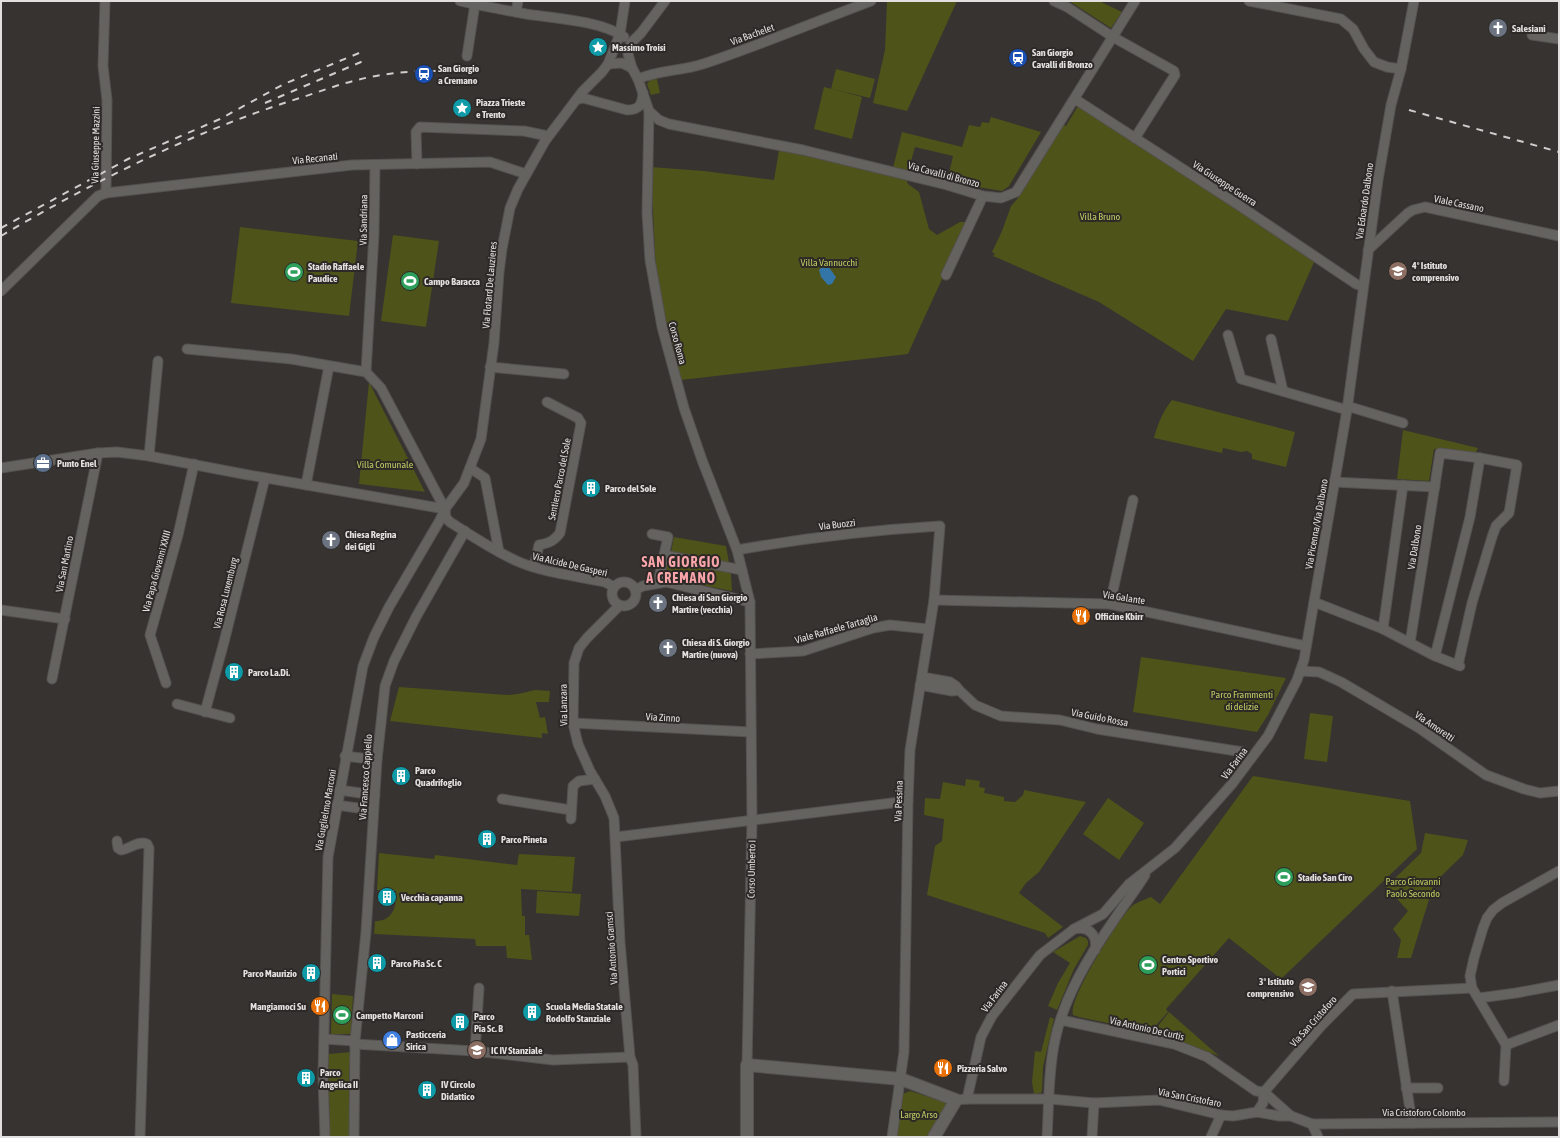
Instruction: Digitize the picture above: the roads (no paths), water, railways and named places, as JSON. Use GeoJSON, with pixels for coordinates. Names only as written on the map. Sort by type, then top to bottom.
{"type":"FeatureCollection","features":[{"type":"Feature","properties":{"kind":"main road"},"geometry":{"type":"LineString","coordinates":[[747,1065],[901,1079],[961,1100],[934,1137]]}},
{"type":"Feature","properties":{"kind":"main road","name":"Corso Umberto I"},"geometry":{"type":"LineString","coordinates":[[747,1065],[747,1137]]}},
{"type":"Feature","properties":{"kind":"street","name":"Via Giuseppe Mazzini"},"geometry":{"type":"LineString","coordinates":[[1,291],[98,196],[106,193],[107,100],[103,66],[105,1]]}},
{"type":"Feature","properties":{"kind":"street"},"geometry":{"type":"LineString","coordinates":[[460,1],[516,12],[575,21],[620,34],[631,43]]}},
{"type":"Feature","properties":{"kind":"street"},"geometry":{"type":"LineString","coordinates":[[516,12],[518,1]]}},
{"type":"Feature","properties":{"kind":"street"},"geometry":{"type":"LineString","coordinates":[[594,101],[591,90],[593,82],[608,64],[620,34],[625,1]]}},
{"type":"Feature","properties":{"kind":"street"},"geometry":{"type":"LineString","coordinates":[[649,111],[628,54],[631,43],[641,33],[665,1]]}},
{"type":"Feature","properties":{"kind":"street","name":"Via Bachelet"},"geometry":{"type":"LineString","coordinates":[[638,78],[649,74],[668,72],[701,64],[871,1]]}},
{"type":"Feature","properties":{"kind":"street"},"geometry":{"type":"LineString","coordinates":[[1054,1],[1067,7],[1113,37],[1174,71],[1175,75],[1135,138]]}},
{"type":"Feature","properties":{"kind":"street","name":"Via Cavalli di Bronzo"},"geometry":{"type":"LineString","coordinates":[[649,111],[658,120],[669,124],[802,150],[899,173],[983,196],[1001,198],[1016,192],[1135,1]]}},
{"type":"Feature","properties":{"kind":"street"},"geometry":{"type":"LineString","coordinates":[[1249,1],[1341,19],[1352,29],[1364,50],[1374,62],[1400,69]]}},
{"type":"Feature","properties":{"kind":"street","name":"Via Edoardo Dalbono"},"geometry":{"type":"LineString","coordinates":[[1347,408],[1362,286],[1378,180],[1414,1]]}},
{"type":"Feature","properties":{"kind":"street"},"geometry":{"type":"LineString","coordinates":[[467,56],[475,4]]}},
{"type":"Feature","properties":{"kind":"street"},"geometry":{"type":"LineString","coordinates":[[1532,35],[1559,39]]}},
{"type":"Feature","properties":{"kind":"street"},"geometry":{"type":"LineString","coordinates":[[608,64],[622,63],[632,68]]}},
{"type":"Feature","properties":{"kind":"street","name":"Via Flotard De Lauzieres"},"geometry":{"type":"LineString","coordinates":[[445,509],[464,483],[481,439],[494,343],[499,272],[510,208],[526,174],[548,136],[578,100],[585,89],[593,82]]}},
{"type":"Feature","properties":{"kind":"street"},"geometry":{"type":"LineString","coordinates":[[578,100],[584,98],[627,110],[633,110],[641,105],[642,93]]}},
{"type":"Feature","properties":{"kind":"street","name":"Via Giuseppe Guerra"},"geometry":{"type":"LineString","coordinates":[[1075,99],[1240,206],[1356,284],[1362,286]]}},
{"type":"Feature","properties":{"kind":"street","name":"Corso Roma"},"geometry":{"type":"LineString","coordinates":[[649,111],[647,220],[650,260],[662,327],[684,408],[702,460],[738,550],[750,602]]}},
{"type":"Feature","properties":{"kind":"street"},"geometry":{"type":"LineString","coordinates":[[417,164],[416,132],[420,126],[524,132],[548,136]]}},
{"type":"Feature","properties":{"kind":"street","name":"Via Recanati"},"geometry":{"type":"LineString","coordinates":[[106,193],[352,165],[490,162],[526,174]]}},
{"type":"Feature","properties":{"kind":"street","name":"Via Sandriana"},"geometry":{"type":"LineString","coordinates":[[366,372],[374,234],[375,165]]}},
{"type":"Feature","properties":{"kind":"street"},"geometry":{"type":"LineString","coordinates":[[946,275],[983,196]]}},
{"type":"Feature","properties":{"kind":"street","name":"Viale Cassano"},"geometry":{"type":"LineString","coordinates":[[1368,250],[1408,213],[1425,207],[1559,236]]}},
{"type":"Feature","properties":{"kind":"street"},"geometry":{"type":"LineString","coordinates":[[1228,336],[1241,379],[1403,422]]}},
{"type":"Feature","properties":{"kind":"street"},"geometry":{"type":"LineString","coordinates":[[1272,339],[1283,391]]}},
{"type":"Feature","properties":{"kind":"street"},"geometry":{"type":"LineString","coordinates":[[187,349],[262,355],[366,372],[381,388],[445,509]]}},
{"type":"Feature","properties":{"kind":"street"},"geometry":{"type":"LineString","coordinates":[[149,456],[158,361]]}},
{"type":"Feature","properties":{"kind":"street"},"geometry":{"type":"LineString","coordinates":[[306,485],[329,366]]}},
{"type":"Feature","properties":{"kind":"street"},"geometry":{"type":"LineString","coordinates":[[490,367],[564,374]]}},
{"type":"Feature","properties":{"kind":"street","name":"Sentiero Parco del Sole"},"geometry":{"type":"LineString","coordinates":[[534,567],[539,545],[556,539],[560,532],[581,423],[578,418],[547,402]]}},
{"type":"Feature","properties":{"kind":"street","name":"Via Picenna/Via Dalbono"},"geometry":{"type":"LineString","coordinates":[[1306,646],[1347,408]]}},
{"type":"Feature","properties":{"kind":"street"},"geometry":{"type":"LineString","coordinates":[[1,468],[98,453],[117,452],[149,456],[265,478],[445,509]]}},
{"type":"Feature","properties":{"kind":"street","name":"Via San Martino"},"geometry":{"type":"LineString","coordinates":[[52,679],[98,453]]}},
{"type":"Feature","properties":{"kind":"street","name":"Via Dalbono"},"geometry":{"type":"LineString","coordinates":[[1410,643],[1440,453],[1480,458]]}},
{"type":"Feature","properties":{"kind":"street"},"geometry":{"type":"LineString","coordinates":[[1314,602],[1383,629],[1435,656],[1459,666],[1472,603],[1492,536],[1496,526],[1509,513],[1517,465],[1480,458],[1470,517],[1435,656]]}},
{"type":"Feature","properties":{"kind":"street","name":"Via Papa Giovanni XXIII"},"geometry":{"type":"LineString","coordinates":[[166,683],[150,635],[178,535],[194,464]]}},
{"type":"Feature","properties":{"kind":"street"},"geometry":{"type":"LineString","coordinates":[[470,468],[485,478],[499,552]]}},
{"type":"Feature","properties":{"kind":"street","name":"Via Rosa Luxemburg"},"geometry":{"type":"LineString","coordinates":[[205,712],[265,478]]}},
{"type":"Feature","properties":{"kind":"street"},"geometry":{"type":"LineString","coordinates":[[1334,482],[1403,484],[1435,487]]}},
{"type":"Feature","properties":{"kind":"street","name":"Via Dalbono"},"geometry":{"type":"LineString","coordinates":[[1383,629],[1403,484]]}},
{"type":"Feature","properties":{"kind":"street"},"geometry":{"type":"LineString","coordinates":[[1110,604],[1133,500]]}},
{"type":"Feature","properties":{"kind":"street","name":"Via Alcide De Gasperi"},"geometry":{"type":"LineString","coordinates":[[445,509],[446,518],[499,552],[519,562],[534,567],[605,582],[614,586]]}},
{"type":"Feature","properties":{"kind":"street","name":"Via Guglielmo Marconi"},"geometry":{"type":"LineString","coordinates":[[326,1137],[323,1098],[328,857],[345,756],[363,666],[374,637],[389,607],[445,509]]}},
{"type":"Feature","properties":{"kind":"street","name":"Via Buozzi"},"geometry":{"type":"LineString","coordinates":[[738,550],[783,542],[869,531],[940,526]]}},
{"type":"Feature","properties":{"kind":"street","name":"Via Pessina"},"geometry":{"type":"LineString","coordinates":[[901,1079],[904,1052],[910,750],[928,629],[934,600],[940,526]]}},
{"type":"Feature","properties":{"kind":"street","name":"Via Francesco Cappiello"},"geometry":{"type":"LineString","coordinates":[[354,1137],[354,1044],[366,932],[373,810],[385,686],[394,661],[416,617],[465,531]]}},
{"type":"Feature","properties":{"kind":"street"},"geometry":{"type":"LineString","coordinates":[[652,534],[668,537],[658,583]]}},
{"type":"Feature","properties":{"kind":"street"},"geometry":{"type":"LineString","coordinates":[[664,555],[742,570]]}},
{"type":"Feature","properties":{"kind":"street"},"geometry":{"type":"LineString","coordinates":[[628,582],[635,590],[636,596],[632,602],[627,605],[620,605],[613,599],[612,595],[614,586],[618,583],[628,582]]}},
{"type":"Feature","properties":{"kind":"street"},"geometry":{"type":"LineString","coordinates":[[635,590],[643,586],[666,582],[750,602]]}},
{"type":"Feature","properties":{"kind":"street","name":"Via Galante"},"geometry":{"type":"LineString","coordinates":[[934,600],[1110,604],[1306,646]]}},
{"type":"Feature","properties":{"kind":"street","name":"Corso Umberto I"},"geometry":{"type":"LineString","coordinates":[[747,1065],[752,820],[750,602]]}},
{"type":"Feature","properties":{"kind":"street","name":"Via Lanzara"},"geometry":{"type":"LineString","coordinates":[[616,837],[614,818],[605,796],[578,744],[573,723],[574,663],[579,648],[620,605]]}},
{"type":"Feature","properties":{"kind":"street"},"geometry":{"type":"LineString","coordinates":[[1,610],[65,619]]}},
{"type":"Feature","properties":{"kind":"street","name":"Viale Raffaele Tartaglia"},"geometry":{"type":"LineString","coordinates":[[750,654],[803,651],[873,628],[890,625],[928,629]]}},
{"type":"Feature","properties":{"kind":"street","name":"Via Farina"},"geometry":{"type":"LineString","coordinates":[[961,1100],[982,1037],[992,1016],[1040,955],[1074,929],[1103,914],[1129,884],[1175,848],[1232,784],[1268,736],[1297,680],[1306,646]]}},
{"type":"Feature","properties":{"kind":"street","name":"Via Amoretti"},"geometry":{"type":"LineString","coordinates":[[1300,671],[1319,672],[1341,682],[1419,728],[1486,775],[1524,790],[1540,793],[1559,791]]}},
{"type":"Feature","properties":{"kind":"street","name":"Via Guido Rossa"},"geometry":{"type":"LineString","coordinates":[[921,681],[952,691],[959,690],[975,705],[1001,716],[1060,720],[1097,729],[1243,752]]}},
{"type":"Feature","properties":{"kind":"street"},"geometry":{"type":"LineString","coordinates":[[177,704],[230,718]]}},
{"type":"Feature","properties":{"kind":"street","name":"Via Zinno"},"geometry":{"type":"LineString","coordinates":[[573,723],[750,732]]}},
{"type":"Feature","properties":{"kind":"street"},"geometry":{"type":"LineString","coordinates":[[345,756],[377,760]]}},
{"type":"Feature","properties":{"kind":"street"},"geometry":{"type":"LineString","coordinates":[[502,799],[571,814],[573,786],[579,782],[595,779]]}},
{"type":"Feature","properties":{"kind":"street"},"geometry":{"type":"LineString","coordinates":[[339,790],[375,795]]}},
{"type":"Feature","properties":{"kind":"street"},"geometry":{"type":"LineString","coordinates":[[616,837],[908,801]]}},
{"type":"Feature","properties":{"kind":"street"},"geometry":{"type":"LineString","coordinates":[[336,805],[373,810]]}},
{"type":"Feature","properties":{"kind":"street","name":"Via Antonio Gramsci"},"geometry":{"type":"LineString","coordinates":[[616,837],[620,942],[630,1057],[633,1065],[636,1137]]}},
{"type":"Feature","properties":{"kind":"street"},"geometry":{"type":"LineString","coordinates":[[117,841],[118,848],[121,850],[130,848],[141,842],[147,844],[149,848],[140,1137]]}},
{"type":"Feature","properties":{"kind":"street"},"geometry":{"type":"LineString","coordinates":[[1504,1081],[1506,1046],[1472,988],[1470,976],[1478,943],[1488,918],[1493,910],[1502,903],[1559,871]]}},
{"type":"Feature","properties":{"kind":"street","name":"Via Farina"},"geometry":{"type":"LineString","coordinates":[[1047,1137],[1051,1061],[1061,1020],[1071,994],[1094,951],[1136,890],[1146,872]]}},
{"type":"Feature","properties":{"kind":"street"},"geometry":{"type":"LineString","coordinates":[[1074,929],[1084,928],[1093,934],[1096,944],[1094,951]]}},
{"type":"Feature","properties":{"kind":"street"},"geometry":{"type":"LineString","coordinates":[[1479,998],[1559,985]]}},
{"type":"Feature","properties":{"kind":"street"},"geometry":{"type":"LineString","coordinates":[[475,1051],[479,988]]}},
{"type":"Feature","properties":{"kind":"street","name":"Via San Cristoforo"},"geometry":{"type":"LineString","coordinates":[[1264,1092],[1322,1025],[1353,994],[1472,988]]}},
{"type":"Feature","properties":{"kind":"street"},"geometry":{"type":"LineString","coordinates":[[1392,991],[1412,1123]]}},
{"type":"Feature","properties":{"kind":"street","name":"Via Antonio De Curtis"},"geometry":{"type":"LineString","coordinates":[[1061,1020],[1174,1044],[1207,1058],[1256,1091],[1264,1092],[1291,1116]]}},
{"type":"Feature","properties":{"kind":"street"},"geometry":{"type":"LineString","coordinates":[[1506,1046],[1559,1025]]}},
{"type":"Feature","properties":{"kind":"street"},"geometry":{"type":"LineString","coordinates":[[324,1042],[475,1051],[553,1060],[630,1057]]}},
{"type":"Feature","properties":{"kind":"street"},"geometry":{"type":"LineString","coordinates":[[892,1137],[901,1079]]}},
{"type":"Feature","properties":{"kind":"street"},"geometry":{"type":"LineString","coordinates":[[1406,1088],[1438,1088]]}},
{"type":"Feature","properties":{"kind":"street"},"geometry":{"type":"LineString","coordinates":[[1264,1092],[1263,1102],[1257,1112],[1279,1116],[1291,1116]]}},
{"type":"Feature","properties":{"kind":"street","name":"Via San Cristofaro"},"geometry":{"type":"LineString","coordinates":[[961,1100],[1050,1099],[1094,1103],[1159,1100],[1221,1115],[1234,1116],[1257,1112]]}},
{"type":"Feature","properties":{"kind":"street"},"geometry":{"type":"LineString","coordinates":[[1092,1137],[1094,1103]]}},
{"type":"Feature","properties":{"kind":"street"},"geometry":{"type":"LineString","coordinates":[[1211,1137],[1221,1115]]}},
{"type":"Feature","properties":{"kind":"street","name":"Via Cristoforo Colombo"},"geometry":{"type":"LineString","coordinates":[[1291,1116],[1312,1124],[1559,1122]]}},
{"type":"Feature","properties":{"kind":"street"},"geometry":{"type":"LineString","coordinates":[[1312,1124],[1318,1137]]}},
{"type":"Feature","properties":{"kind":"water"},"geometry":{"type":"Polygon","coordinates":[[[828,266],[836,277],[832,284],[828,285],[821,277],[819,270],[822,267],[825,268],[828,266]]]}},
{"type":"Feature","properties":{"kind":"railway"},"geometry":{"type":"LineString","coordinates":[[1,228],[128,159],[220,119],[284,84],[364,51]]}},
{"type":"Feature","properties":{"kind":"railway"},"geometry":{"type":"LineString","coordinates":[[265,103],[368,59]]}},
{"type":"Feature","properties":{"kind":"railway"},"geometry":{"type":"LineString","coordinates":[[1,236],[110,176],[186,141],[263,110],[339,85],[388,74],[436,71],[472,71]]}},
{"type":"Feature","properties":{"kind":"railway"},"geometry":{"type":"LineString","coordinates":[[1409,110],[1559,152]]}},
{"type":"Feature","properties":{"kind":"place","name":"Salesiani"},"geometry":{"type":"Point","coordinates":[1498,28]}},
{"type":"Feature","properties":{"kind":"place","name":"Massimo Troisi"},"geometry":{"type":"Point","coordinates":[598,47]}},
{"type":"Feature","properties":{"kind":"place","name":"San Giorgio Cavalli di Bronzo"},"geometry":{"type":"Point","coordinates":[1018,58]}},
{"type":"Feature","properties":{"kind":"place","name":"San Giorgio a Cremano"},"geometry":{"type":"Point","coordinates":[424,74]}},
{"type":"Feature","properties":{"kind":"place","name":"Piazza Trieste e Trento"},"geometry":{"type":"Point","coordinates":[462,108]}},
{"type":"Feature","properties":{"kind":"place","name":"4° Istituto comprensivo"},"geometry":{"type":"Point","coordinates":[1398,271]}},
{"type":"Feature","properties":{"kind":"place","name":"Stadio Raffaele Paudice"},"geometry":{"type":"Point","coordinates":[294,272]}},
{"type":"Feature","properties":{"kind":"place","name":"Campo Baracca"},"geometry":{"type":"Point","coordinates":[410,281]}},
{"type":"Feature","properties":{"kind":"place","name":"Punto Enel"},"geometry":{"type":"Point","coordinates":[43,463]}},
{"type":"Feature","properties":{"kind":"place","name":"Parco del Sole"},"geometry":{"type":"Point","coordinates":[591,488]}},
{"type":"Feature","properties":{"kind":"place","name":"Chiesa Regina dei Gigli"},"geometry":{"type":"Point","coordinates":[331,540]}},
{"type":"Feature","properties":{"kind":"place","name":"Chiesa di San Giorgio Martire (vecchia)"},"geometry":{"type":"Point","coordinates":[658,603]}},
{"type":"Feature","properties":{"kind":"place","name":"Officine Kbirr"},"geometry":{"type":"Point","coordinates":[1081,616]}},
{"type":"Feature","properties":{"kind":"place","name":"Chiesa di S. Giorgio Martire (nuova)"},"geometry":{"type":"Point","coordinates":[668,648]}},
{"type":"Feature","properties":{"kind":"place","name":"Parco La.Di."},"geometry":{"type":"Point","coordinates":[234,672]}},
{"type":"Feature","properties":{"kind":"place","name":"Parco Quadrifoglio"},"geometry":{"type":"Point","coordinates":[401,776]}},
{"type":"Feature","properties":{"kind":"place","name":"Parco Pineta"},"geometry":{"type":"Point","coordinates":[487,839]}},
{"type":"Feature","properties":{"kind":"place","name":"Stadio San Ciro"},"geometry":{"type":"Point","coordinates":[1284,877]}},
{"type":"Feature","properties":{"kind":"place","name":"Vecchia capanna"},"geometry":{"type":"Point","coordinates":[387,897]}},
{"type":"Feature","properties":{"kind":"place","name":"Parco Pia Sc. C"},"geometry":{"type":"Point","coordinates":[377,963]}},
{"type":"Feature","properties":{"kind":"place","name":"Centro Sportivo Portici"},"geometry":{"type":"Point","coordinates":[1148,965]}},
{"type":"Feature","properties":{"kind":"place","name":"Parco Maurizio"},"geometry":{"type":"Point","coordinates":[311,973]}},
{"type":"Feature","properties":{"kind":"place","name":"3° Istituto comprensivo"},"geometry":{"type":"Point","coordinates":[1308,987]}},
{"type":"Feature","properties":{"kind":"place","name":"Mangiamoci Su"},"geometry":{"type":"Point","coordinates":[320,1006]}},
{"type":"Feature","properties":{"kind":"place","name":"Scuola Media Statale Rodolfo Stanziale"},"geometry":{"type":"Point","coordinates":[532,1012]}},
{"type":"Feature","properties":{"kind":"place","name":"Campetto Marconi"},"geometry":{"type":"Point","coordinates":[342,1015]}},
{"type":"Feature","properties":{"kind":"place","name":"Parco Pia Sc. B"},"geometry":{"type":"Point","coordinates":[460,1022]}},
{"type":"Feature","properties":{"kind":"place","name":"Pasticceria Sirica"},"geometry":{"type":"Point","coordinates":[392,1040]}},
{"type":"Feature","properties":{"kind":"place","name":"IC IV Stanziale"},"geometry":{"type":"Point","coordinates":[477,1050]}},
{"type":"Feature","properties":{"kind":"place","name":"Pizzeria Salvo"},"geometry":{"type":"Point","coordinates":[943,1068]}},
{"type":"Feature","properties":{"kind":"place","name":"Parco Angelica II"},"geometry":{"type":"Point","coordinates":[306,1078]}},
{"type":"Feature","properties":{"kind":"place","name":"IV Circolo Didattico"},"geometry":{"type":"Point","coordinates":[427,1090]}},
{"type":"Feature","properties":{"kind":"district","name":"SAN GIORGIO A CREMANO"},"geometry":{"type":"Point","coordinates":[681,570]}},
{"type":"Feature","properties":{"kind":"park label","name":"Villa Bruno"},"geometry":{"type":"Point","coordinates":[1100,216]}},
{"type":"Feature","properties":{"kind":"park label","name":"Villa Vannucchi"},"geometry":{"type":"Point","coordinates":[829,262]}},
{"type":"Feature","properties":{"kind":"park label","name":"Villa Comunale"},"geometry":{"type":"Point","coordinates":[385,464]}},
{"type":"Feature","properties":{"kind":"park label","name":"Parco Frammenti di delizie"},"geometry":{"type":"Point","coordinates":[1242,700]}},
{"type":"Feature","properties":{"kind":"park label","name":"Parco Giovanni Paolo Secondo"},"geometry":{"type":"Point","coordinates":[1413,886]}},
{"type":"Feature","properties":{"kind":"park label","name":"Largo Arso"},"geometry":{"type":"Point","coordinates":[919,1114]}}]}
